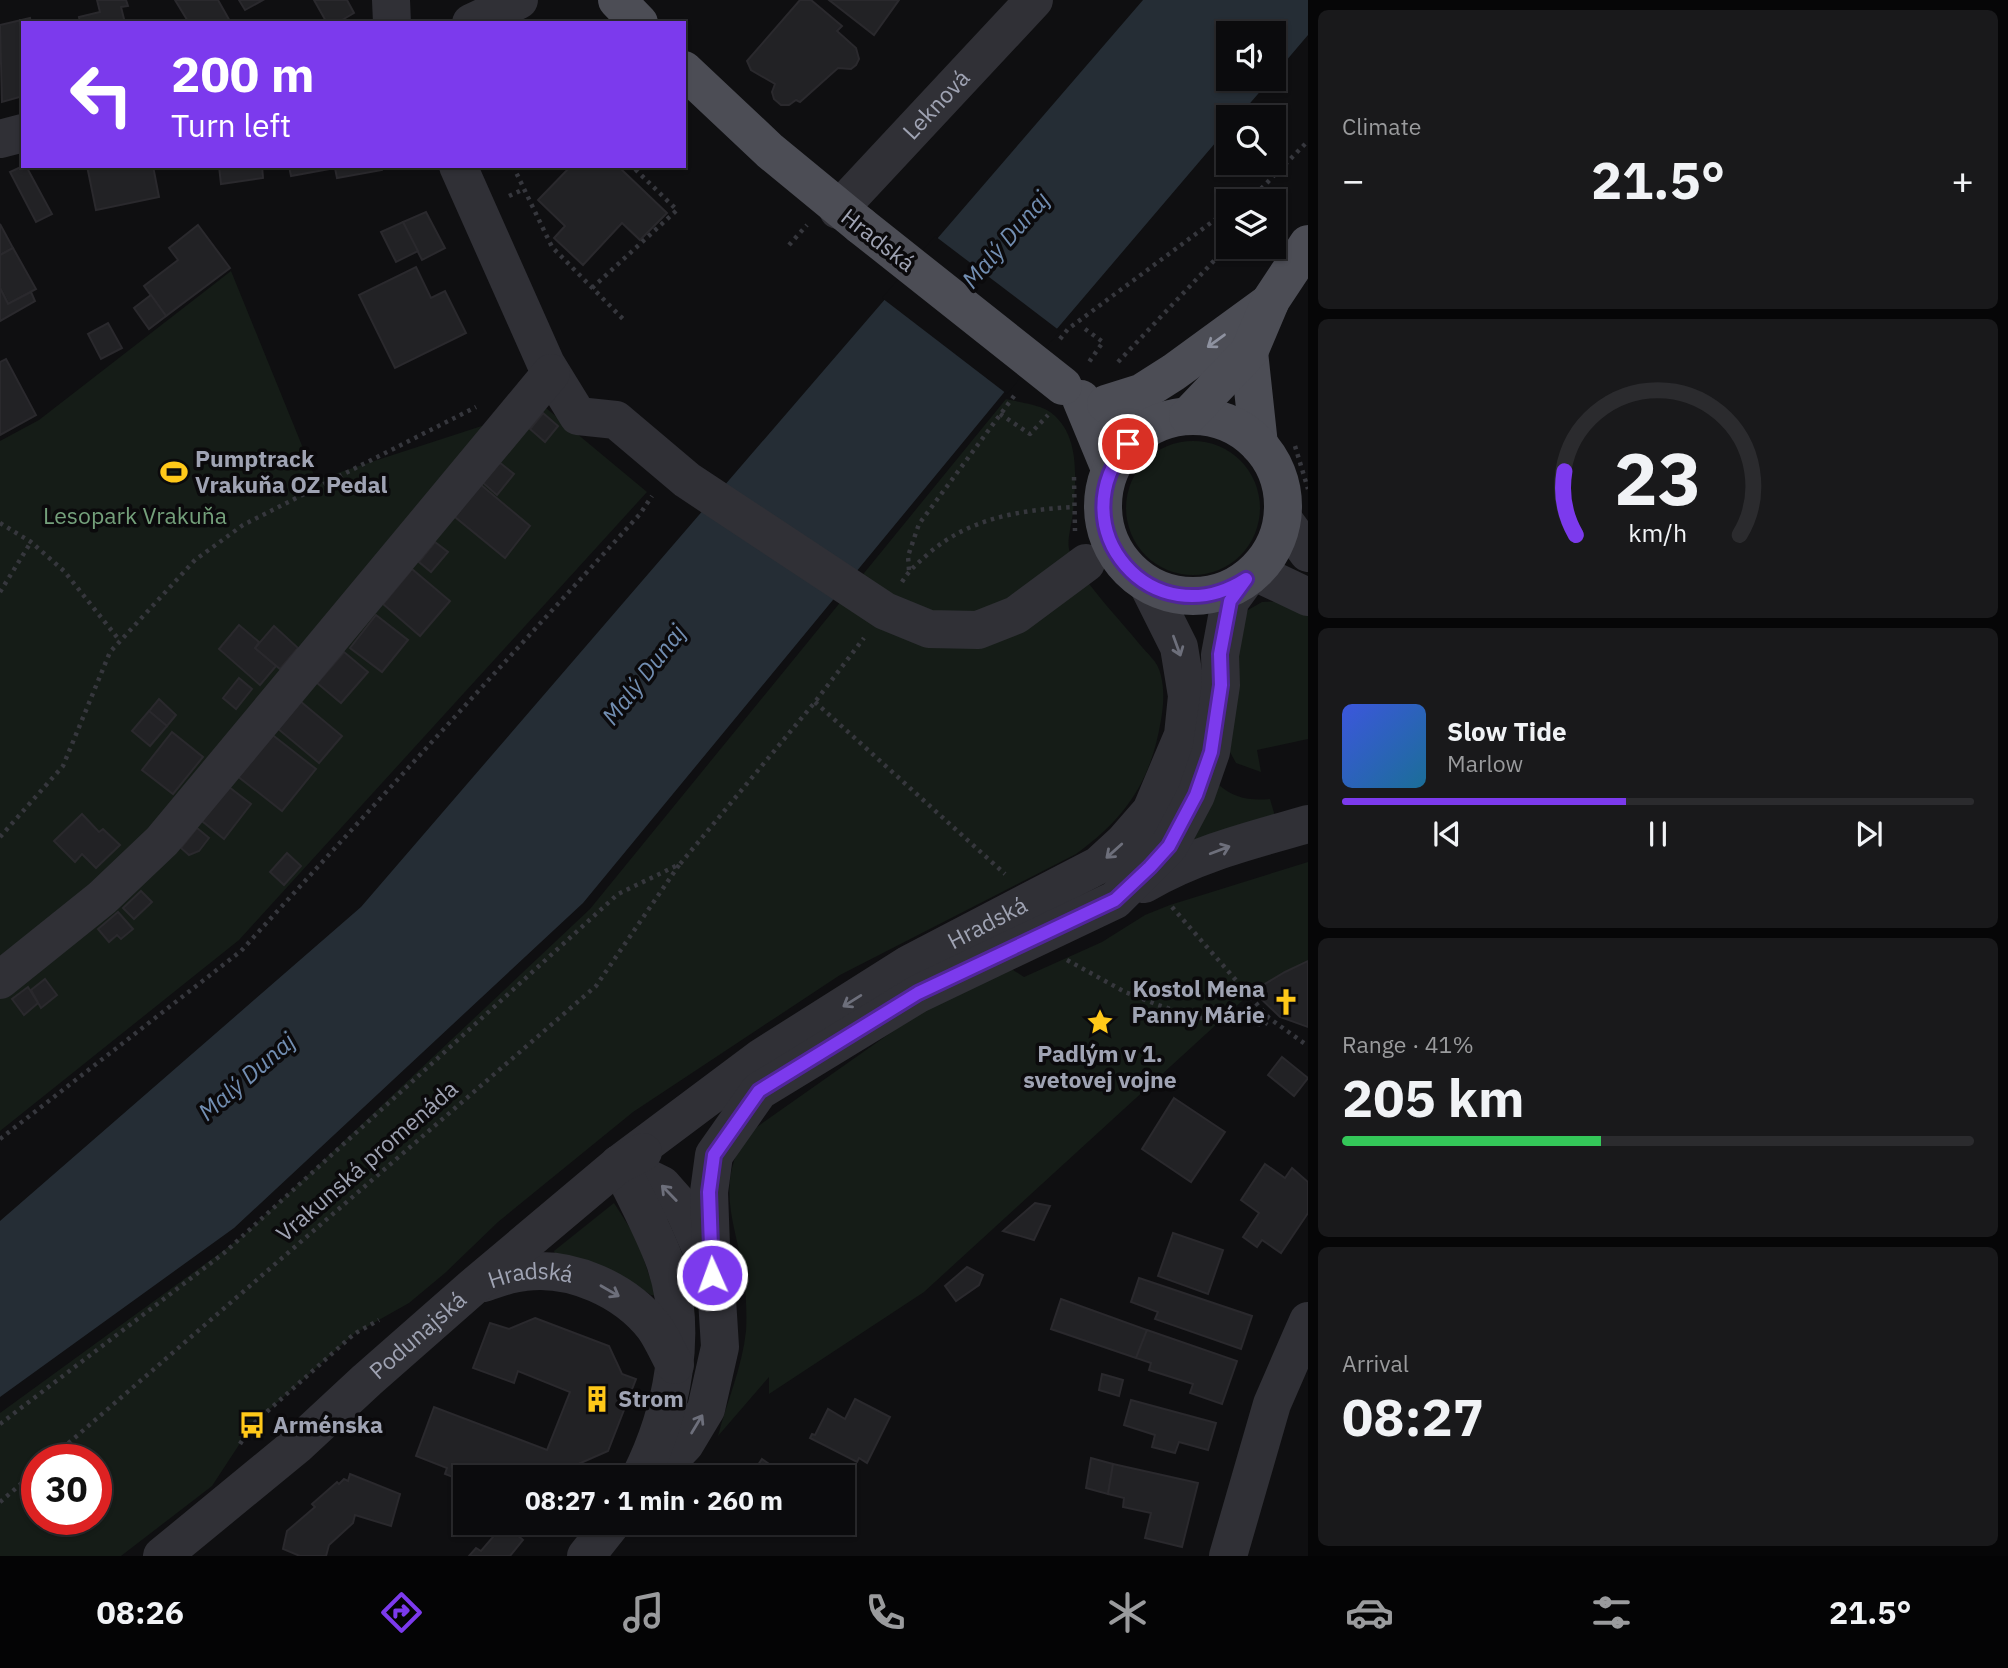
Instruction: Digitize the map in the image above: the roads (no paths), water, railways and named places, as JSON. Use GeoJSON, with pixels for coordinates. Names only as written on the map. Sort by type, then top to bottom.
{"type":"FeatureCollection","features":[{"type":"Feature","properties":{"kind":"main road"},"geometry":{"type":"LineString","coordinates":[[617,0],[637,21]]}},
{"type":"Feature","properties":{"kind":"main road","name":"Hradská"},"geometry":{"type":"LineString","coordinates":[[686,72],[836,219],[1075,391],[1178,418]]}},
{"type":"Feature","properties":{"kind":"main road"},"geometry":{"type":"LineString","coordinates":[[1178,418],[1248,352],[1271,300],[1308,244]]}},
{"type":"Feature","properties":{"kind":"main road"},"geometry":{"type":"LineString","coordinates":[[1075,391],[1140,393],[1271,300]]}},
{"type":"Feature","properties":{"kind":"main road"},"geometry":{"type":"LineString","coordinates":[[1248,352],[1276,441],[1271,461],[1279,479],[1283,499],[1283,519],[1270,553],[1250,576],[1226,590],[1203,596],[1169,594],[1148,585],[1129,570],[1109,540],[1092,468],[1118,456],[1139,433],[1178,418],[1201,416],[1276,441]]}},
{"type":"Feature","properties":{"kind":"main road","name":"Hradská"},"geometry":{"type":"LineString","coordinates":[[1075,391],[1092,468]]}},
{"type":"Feature","properties":{"kind":"street"},"geometry":{"type":"LineString","coordinates":[[391,0],[392,21]]}},
{"type":"Feature","properties":{"kind":"street"},"geometry":{"type":"LineString","coordinates":[[475,21],[519,0]]}},
{"type":"Feature","properties":{"kind":"street","name":"Leknová"},"geometry":{"type":"LineString","coordinates":[[836,219],[1034,0]]}},
{"type":"Feature","properties":{"kind":"street"},"geometry":{"type":"LineString","coordinates":[[0,139],[21,134]]}},
{"type":"Feature","properties":{"kind":"street"},"geometry":{"type":"LineString","coordinates":[[459,168],[551,373],[578,416],[616,419],[672,469],[671,486],[885,611],[929,629],[978,630],[1016,615],[1086,563]]}},
{"type":"Feature","properties":{"kind":"street"},"geometry":{"type":"LineString","coordinates":[[0,980],[102,898],[162,841],[551,373]]}},
{"type":"Feature","properties":{"kind":"street"},"geometry":{"type":"LineString","coordinates":[[1283,519],[1308,553]]}},
{"type":"Feature","properties":{"kind":"street"},"geometry":{"type":"LineString","coordinates":[[1250,576],[1308,597]]}},
{"type":"Feature","properties":{"kind":"street","name":"Hradská"},"geometry":{"type":"LineString","coordinates":[[665,1465],[685,1444],[706,1409],[720,1347],[717,1299],[712,1275],[709,1192],[714,1155],[759,1091],[918,993],[1115,900],[1150,867],[1169,846],[1196,795],[1211,752],[1221,685],[1220,654],[1230,601],[1250,576]]}},
{"type":"Feature","properties":{"kind":"street","name":"Hradská"},"geometry":{"type":"LineString","coordinates":[[712,1275],[684,1210],[662,1185],[619,1164],[774,1050],[909,964],[1100,864],[1124,842],[1151,811],[1170,770],[1183,735],[1187,696],[1179,647],[1148,585]]}},
{"type":"Feature","properties":{"kind":"street"},"geometry":{"type":"LineString","coordinates":[[1115,900],[1170,869],[1232,845],[1308,824]]}},
{"type":"Feature","properties":{"kind":"street","name":"Podunajská"},"geometry":{"type":"LineString","coordinates":[[162,1556],[297,1445],[474,1286],[619,1164],[759,1091]]}},
{"type":"Feature","properties":{"kind":"street"},"geometry":{"type":"LineString","coordinates":[[619,1164],[665,1264],[675,1311],[675,1366],[666,1410],[645,1465]]}},
{"type":"Feature","properties":{"kind":"street","name":"Hradská"},"geometry":{"type":"LineString","coordinates":[[474,1286],[525,1271],[569,1274],[591,1281],[638,1309],[655,1329],[675,1366]]}},
{"type":"Feature","properties":{"kind":"street"},"geometry":{"type":"LineString","coordinates":[[1228,1556],[1272,1404],[1308,1321]]}},
{"type":"Feature","properties":{"kind":"street"},"geometry":{"type":"LineString","coordinates":[[586,1556],[603,1535]]}},
{"type":"Feature","properties":{"kind":"water","name":"Malý Dunaj"},"geometry":{"type":"Polygon","coordinates":[[[1143,0],[1308,0],[1308,35],[1286,61],[1286,21],[1216,21],[1216,91],[1261,91],[1248,105],[1216,105],[1216,142],[1044,344],[583,903],[234,1228],[0,1397],[0,1221],[361,907],[1143,0]]]}},
{"type":"Feature","properties":{"kind":"place","name":"Pumptrack Vrakuňa OZ Pedal"},"geometry":{"type":"Point","coordinates":[174,472]}},
{"type":"Feature","properties":{"kind":"place","name":"Kostol Mena Panny Márie"},"geometry":{"type":"Point","coordinates":[1286,1002]}},
{"type":"Feature","properties":{"kind":"place","name":"Padlým v 1. svetovej vojne"},"geometry":{"type":"Point","coordinates":[1100,1022]}},
{"type":"Feature","properties":{"kind":"place","name":"Strom"},"geometry":{"type":"Point","coordinates":[597,1399]}},
{"type":"Feature","properties":{"kind":"place","name":"Arménska"},"geometry":{"type":"Point","coordinates":[252,1425]}},
{"type":"Feature","properties":{"kind":"park label","name":"Lesopark Vrakuňa"},"geometry":{"type":"Point","coordinates":[135,516]}}]}
